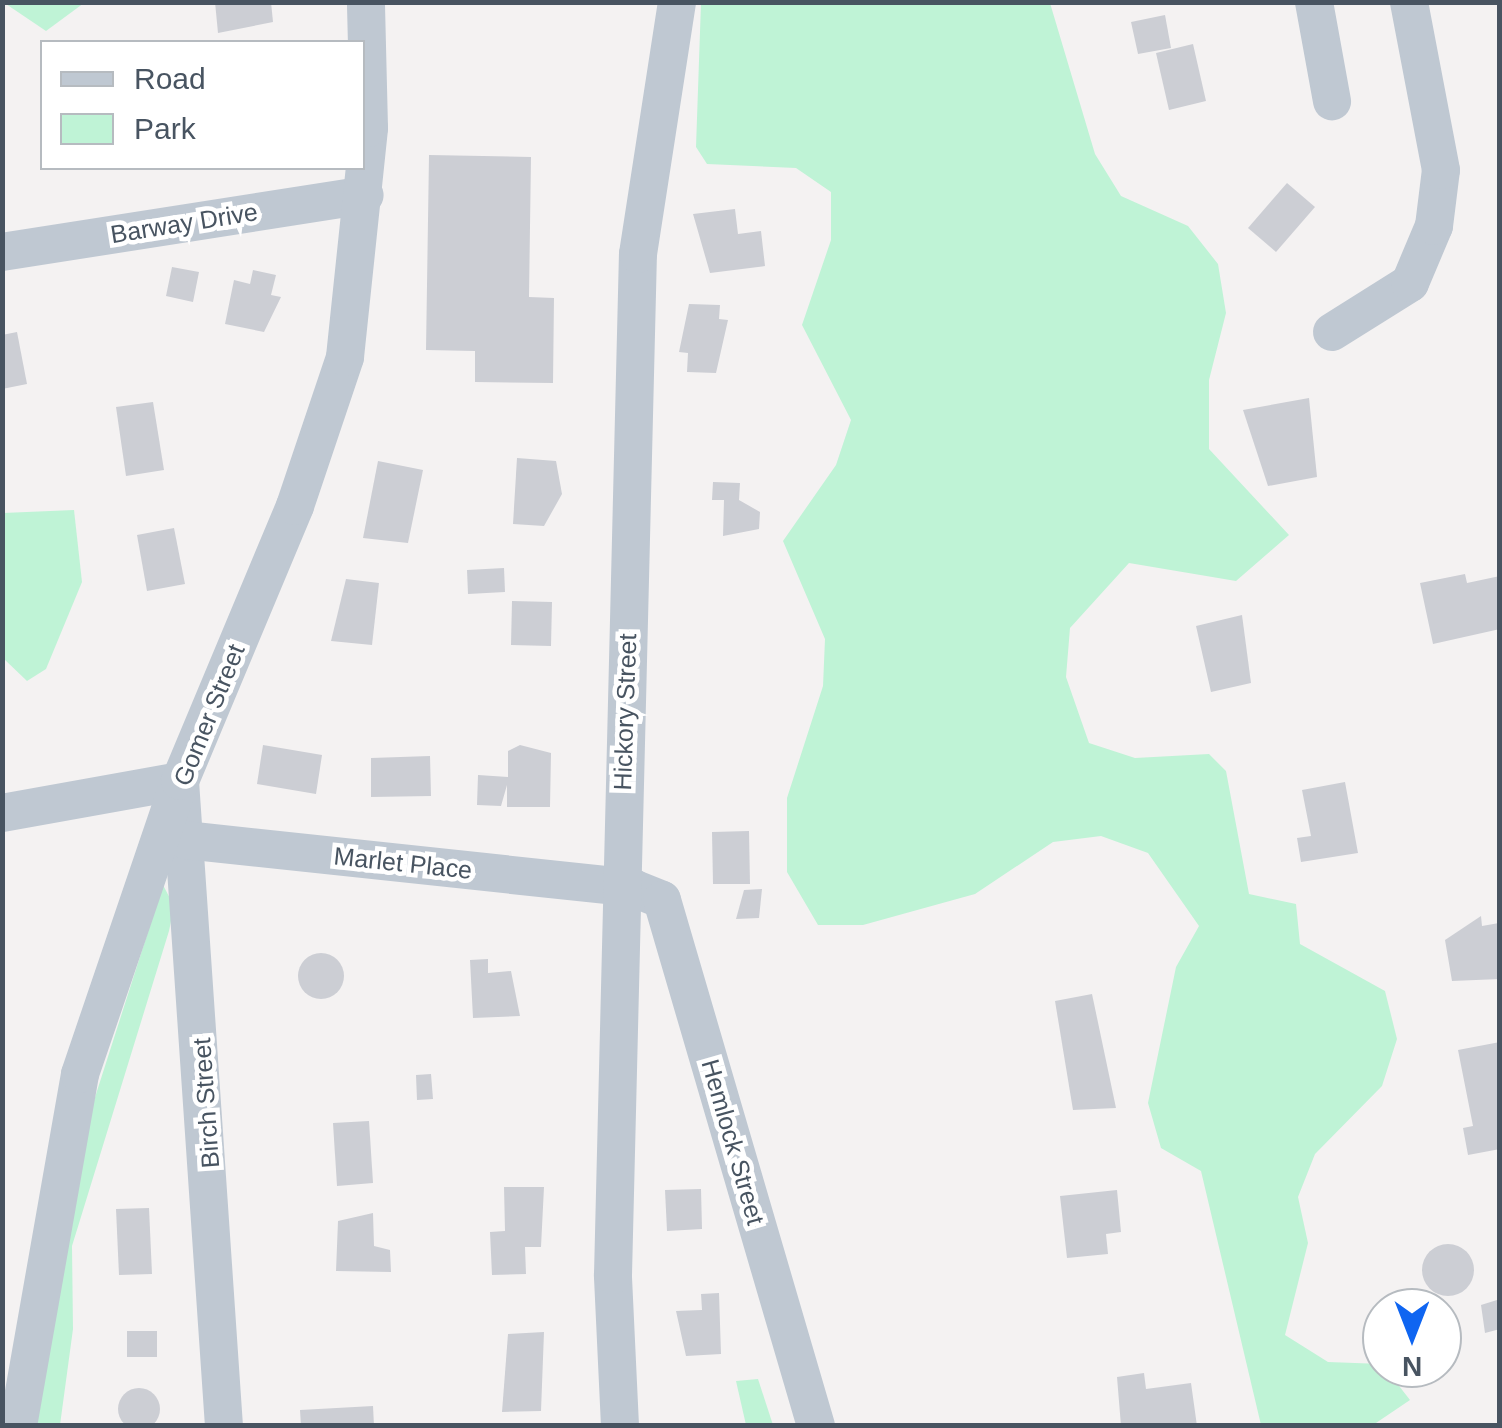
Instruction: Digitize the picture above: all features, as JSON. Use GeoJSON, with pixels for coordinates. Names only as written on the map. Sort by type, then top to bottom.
{"type":"FeatureCollection","features":[{"type":"Feature","properties":{"kind":"street","name":"Gomer Street"},"geometry":{"type":"LineString","coordinates":[[18,1426],[80,1074],[180,781],[296,506],[345,356],[365,195],[366,2]]}},
{"type":"Feature","properties":{"kind":"street","name":"Hickory Street"},"geometry":{"type":"LineString","coordinates":[[620,1426],[613,1275],[638,254],[677,2]]}},
{"type":"Feature","properties":{"kind":"street"},"geometry":{"type":"LineString","coordinates":[[1314,2],[1332,100]]}},
{"type":"Feature","properties":{"kind":"street"},"geometry":{"type":"LineString","coordinates":[[1332,332],[1410,283],[1434,226],[1441,170],[1409,2]]}},
{"type":"Feature","properties":{"kind":"street","name":"Barway Drive"},"geometry":{"type":"LineString","coordinates":[[2,252],[365,195]]}},
{"type":"Feature","properties":{"kind":"street"},"geometry":{"type":"LineString","coordinates":[[2,813],[180,781]]}},
{"type":"Feature","properties":{"kind":"street","name":"Birch Street"},"geometry":{"type":"LineString","coordinates":[[180,781],[224,1426]]}},
{"type":"Feature","properties":{"kind":"street","name":"Marlet Place"},"geometry":{"type":"LineString","coordinates":[[185,840],[620,886]]}},
{"type":"Feature","properties":{"kind":"street","name":"Hemlock Street"},"geometry":{"type":"LineString","coordinates":[[620,886],[662,900],[676,929],[816,1426]]}},
{"type":"Feature","properties":{"kind":"green space"},"geometry":{"type":"Polygon","coordinates":[[[3,2],[84,2],[84,3],[46,31],[3,2]]]}},
{"type":"Feature","properties":{"kind":"green space"},"geometry":{"type":"Polygon","coordinates":[[[701,3],[1050,3],[1095,154],[1121,196],[1188,226],[1218,264],[1226,313],[1209,380],[1209,449],[1289,535],[1236,581],[1129,563],[1070,628],[1066,677],[1089,743],[1135,758],[1209,754],[1226,771],[1249,894],[1296,904],[1300,944],[1385,991],[1397,1039],[1382,1086],[1315,1154],[1298,1197],[1308,1243],[1285,1335],[1328,1362],[1362,1363],[1362,1388],[1401,1388],[1410,1400],[1373,1425],[1261,1425],[1201,1171],[1161,1148],[1148,1103],[1176,967],[1199,926],[1148,853],[1101,836],[1053,842],[975,894],[863,925],[818,925],[787,872],[787,798],[823,686],[825,639],[783,541],[836,465],[851,420],[802,325],[831,240],[831,192],[796,168],[707,164],[696,147],[701,3]]]}},
{"type":"Feature","properties":{"kind":"green space"},"geometry":{"type":"Polygon","coordinates":[[[74,510],[82,582],[46,669],[27,681],[3,658],[3,513],[74,510]]]}},
{"type":"Feature","properties":{"kind":"green space"},"geometry":{"type":"Polygon","coordinates":[[[163,885],[174,906],[169,931],[72,1246],[73,1329],[60,1425],[30,1426],[64,1194],[163,885]]]}},
{"type":"Feature","properties":{"kind":"green space"},"geometry":{"type":"Polygon","coordinates":[[[758,1379],[773,1425],[746,1425],[736,1381],[758,1379]]]}},
{"type":"Feature","properties":{"kind":"building"},"geometry":{"type":"Polygon","coordinates":[[[215,2],[271,2],[273,22],[218,33],[215,2]]]}},
{"type":"Feature","properties":{"kind":"building"},"geometry":{"type":"Polygon","coordinates":[[[1165,15],[1171,48],[1138,54],[1131,22],[1165,15]]]}},
{"type":"Feature","properties":{"kind":"building"},"geometry":{"type":"Polygon","coordinates":[[[1193,44],[1206,101],[1169,110],[1156,53],[1193,44]]]}},
{"type":"Feature","properties":{"kind":"building"},"geometry":{"type":"Polygon","coordinates":[[[429,155],[531,157],[529,297],[554,298],[553,383],[475,382],[475,351],[426,350],[429,155]]]}},
{"type":"Feature","properties":{"kind":"building"},"geometry":{"type":"Polygon","coordinates":[[[1287,183],[1315,207],[1276,252],[1248,228],[1287,183]]]}},
{"type":"Feature","properties":{"kind":"building"},"geometry":{"type":"Polygon","coordinates":[[[735,209],[738,234],[761,231],[765,266],[710,273],[693,214],[735,209]]]}},
{"type":"Feature","properties":{"kind":"building"},"geometry":{"type":"Polygon","coordinates":[[[172,267],[199,272],[193,302],[166,296],[172,267]]]}},
{"type":"Feature","properties":{"kind":"building"},"geometry":{"type":"Polygon","coordinates":[[[253,270],[276,275],[271,295],[281,297],[264,332],[225,324],[234,280],[250,284],[253,270]]]}},
{"type":"Feature","properties":{"kind":"building"},"geometry":{"type":"Polygon","coordinates":[[[689,304],[720,305],[719,319],[728,320],[716,373],[687,372],[688,353],[679,352],[689,304]]]}},
{"type":"Feature","properties":{"kind":"building"},"geometry":{"type":"Polygon","coordinates":[[[17,332],[27,384],[2,389],[2,335],[17,332]]]}},
{"type":"Feature","properties":{"kind":"building"},"geometry":{"type":"Polygon","coordinates":[[[1309,398],[1317,477],[1268,486],[1243,410],[1309,398]]]}},
{"type":"Feature","properties":{"kind":"building"},"geometry":{"type":"Polygon","coordinates":[[[153,402],[164,470],[126,476],[116,407],[153,402]]]}},
{"type":"Feature","properties":{"kind":"building"},"geometry":{"type":"Polygon","coordinates":[[[517,458],[556,461],[562,494],[544,526],[513,524],[517,458]]]}},
{"type":"Feature","properties":{"kind":"building"},"geometry":{"type":"Polygon","coordinates":[[[378,461],[423,470],[408,543],[363,538],[378,461]]]}},
{"type":"Feature","properties":{"kind":"building"},"geometry":{"type":"Polygon","coordinates":[[[713,482],[740,483],[739,500],[760,512],[759,529],[723,536],[724,500],[712,500],[713,482]]]}},
{"type":"Feature","properties":{"kind":"building"},"geometry":{"type":"Polygon","coordinates":[[[174,528],[185,584],[147,591],[137,535],[174,528]]]}},
{"type":"Feature","properties":{"kind":"building"},"geometry":{"type":"Polygon","coordinates":[[[504,568],[505,592],[468,594],[467,570],[504,568]]]}},
{"type":"Feature","properties":{"kind":"building"},"geometry":{"type":"Polygon","coordinates":[[[1465,574],[1467,583],[1500,576],[1500,629],[1433,644],[1420,583],[1465,574]]]}},
{"type":"Feature","properties":{"kind":"building"},"geometry":{"type":"Polygon","coordinates":[[[346,579],[379,583],[372,645],[331,641],[346,579]]]}},
{"type":"Feature","properties":{"kind":"building"},"geometry":{"type":"Polygon","coordinates":[[[512,601],[552,602],[551,646],[511,645],[512,601]]]}},
{"type":"Feature","properties":{"kind":"building"},"geometry":{"type":"Polygon","coordinates":[[[1242,615],[1251,683],[1211,692],[1196,626],[1242,615]]]}},
{"type":"Feature","properties":{"kind":"building"},"geometry":{"type":"Polygon","coordinates":[[[263,745],[322,755],[316,794],[257,784],[263,745]]]}},
{"type":"Feature","properties":{"kind":"building"},"geometry":{"type":"Polygon","coordinates":[[[520,745],[551,753],[550,807],[507,807],[507,785],[501,806],[477,805],[478,775],[508,777],[508,751],[520,745]]]}},
{"type":"Feature","properties":{"kind":"building"},"geometry":{"type":"Polygon","coordinates":[[[430,756],[431,796],[371,797],[371,758],[430,756]]]}},
{"type":"Feature","properties":{"kind":"building"},"geometry":{"type":"Polygon","coordinates":[[[1345,782],[1358,853],[1301,862],[1297,838],[1311,836],[1302,790],[1345,782]]]}},
{"type":"Feature","properties":{"kind":"building"},"geometry":{"type":"Polygon","coordinates":[[[749,831],[750,884],[713,884],[712,832],[749,831]]]}},
{"type":"Feature","properties":{"kind":"building"},"geometry":{"type":"Polygon","coordinates":[[[762,889],[759,918],[736,919],[744,890],[762,889]]]}},
{"type":"Feature","properties":{"kind":"building"},"geometry":{"type":"Polygon","coordinates":[[[1481,916],[1482,926],[1499,923],[1500,979],[1452,981],[1445,940],[1481,916]]]}},
{"type":"Feature","properties":{"kind":"building"},"geometry":{"type":"Polygon","coordinates":[[[321,953],[337,960],[344,976],[337,992],[321,999],[305,992],[298,976],[305,960],[321,953]]]}},
{"type":"Feature","properties":{"kind":"building"},"geometry":{"type":"Polygon","coordinates":[[[488,959],[488,973],[511,971],[520,1016],[473,1018],[470,960],[488,959]]]}},
{"type":"Feature","properties":{"kind":"building"},"geometry":{"type":"Polygon","coordinates":[[[1092,994],[1116,1108],[1073,1110],[1055,1001],[1092,994]]]}},
{"type":"Feature","properties":{"kind":"building"},"geometry":{"type":"Polygon","coordinates":[[[1500,1042],[1500,1149],[1468,1155],[1463,1128],[1473,1126],[1458,1050],[1500,1042]]]}},
{"type":"Feature","properties":{"kind":"building"},"geometry":{"type":"Polygon","coordinates":[[[431,1074],[433,1099],[417,1100],[416,1075],[431,1074]]]}},
{"type":"Feature","properties":{"kind":"building"},"geometry":{"type":"Polygon","coordinates":[[[369,1121],[373,1183],[337,1186],[333,1123],[369,1121]]]}},
{"type":"Feature","properties":{"kind":"building"},"geometry":{"type":"Polygon","coordinates":[[[504,1187],[544,1187],[541,1247],[525,1247],[526,1274],[492,1275],[490,1232],[505,1231],[504,1187]]]}},
{"type":"Feature","properties":{"kind":"building"},"geometry":{"type":"Polygon","coordinates":[[[701,1189],[702,1229],[667,1231],[665,1190],[701,1189]]]}},
{"type":"Feature","properties":{"kind":"building"},"geometry":{"type":"Polygon","coordinates":[[[1117,1190],[1121,1232],[1106,1234],[1108,1254],[1067,1258],[1060,1196],[1117,1190]]]}},
{"type":"Feature","properties":{"kind":"building"},"geometry":{"type":"Polygon","coordinates":[[[149,1208],[152,1274],[119,1275],[116,1209],[149,1208]]]}},
{"type":"Feature","properties":{"kind":"building"},"geometry":{"type":"Polygon","coordinates":[[[373,1213],[374,1246],[390,1250],[391,1272],[336,1271],[338,1221],[373,1213]]]}},
{"type":"Feature","properties":{"kind":"building"},"geometry":{"type":"Polygon","coordinates":[[[1438,1246],[1458,1246],[1472,1260],[1472,1280],[1462,1291],[1430,1288],[1424,1280],[1424,1260],[1438,1246]]]}},
{"type":"Feature","properties":{"kind":"building"},"geometry":{"type":"Polygon","coordinates":[[[719,1293],[721,1354],[686,1356],[676,1311],[702,1310],[701,1294],[719,1293]]]}},
{"type":"Feature","properties":{"kind":"building"},"geometry":{"type":"Polygon","coordinates":[[[1497,1300],[1500,1329],[1485,1333],[1481,1305],[1497,1300]]]}},
{"type":"Feature","properties":{"kind":"building"},"geometry":{"type":"Polygon","coordinates":[[[127,1331],[157,1331],[157,1357],[127,1357],[127,1331]]]}},
{"type":"Feature","properties":{"kind":"building"},"geometry":{"type":"Polygon","coordinates":[[[544,1332],[541,1411],[502,1412],[508,1334],[544,1332]]]}},
{"type":"Feature","properties":{"kind":"building"},"geometry":{"type":"Polygon","coordinates":[[[1144,1373],[1146,1389],[1191,1383],[1197,1426],[1121,1426],[1117,1377],[1144,1373]]]}},
{"type":"Feature","properties":{"kind":"building"},"geometry":{"type":"Polygon","coordinates":[[[131,1390],[147,1390],[158,1401],[158,1417],[147,1428],[131,1428],[120,1417],[120,1401],[131,1390]]]}},
{"type":"Feature","properties":{"kind":"building"},"geometry":{"type":"Polygon","coordinates":[[[373,1406],[374,1426],[301,1426],[300,1410],[373,1406]]]}}]}
